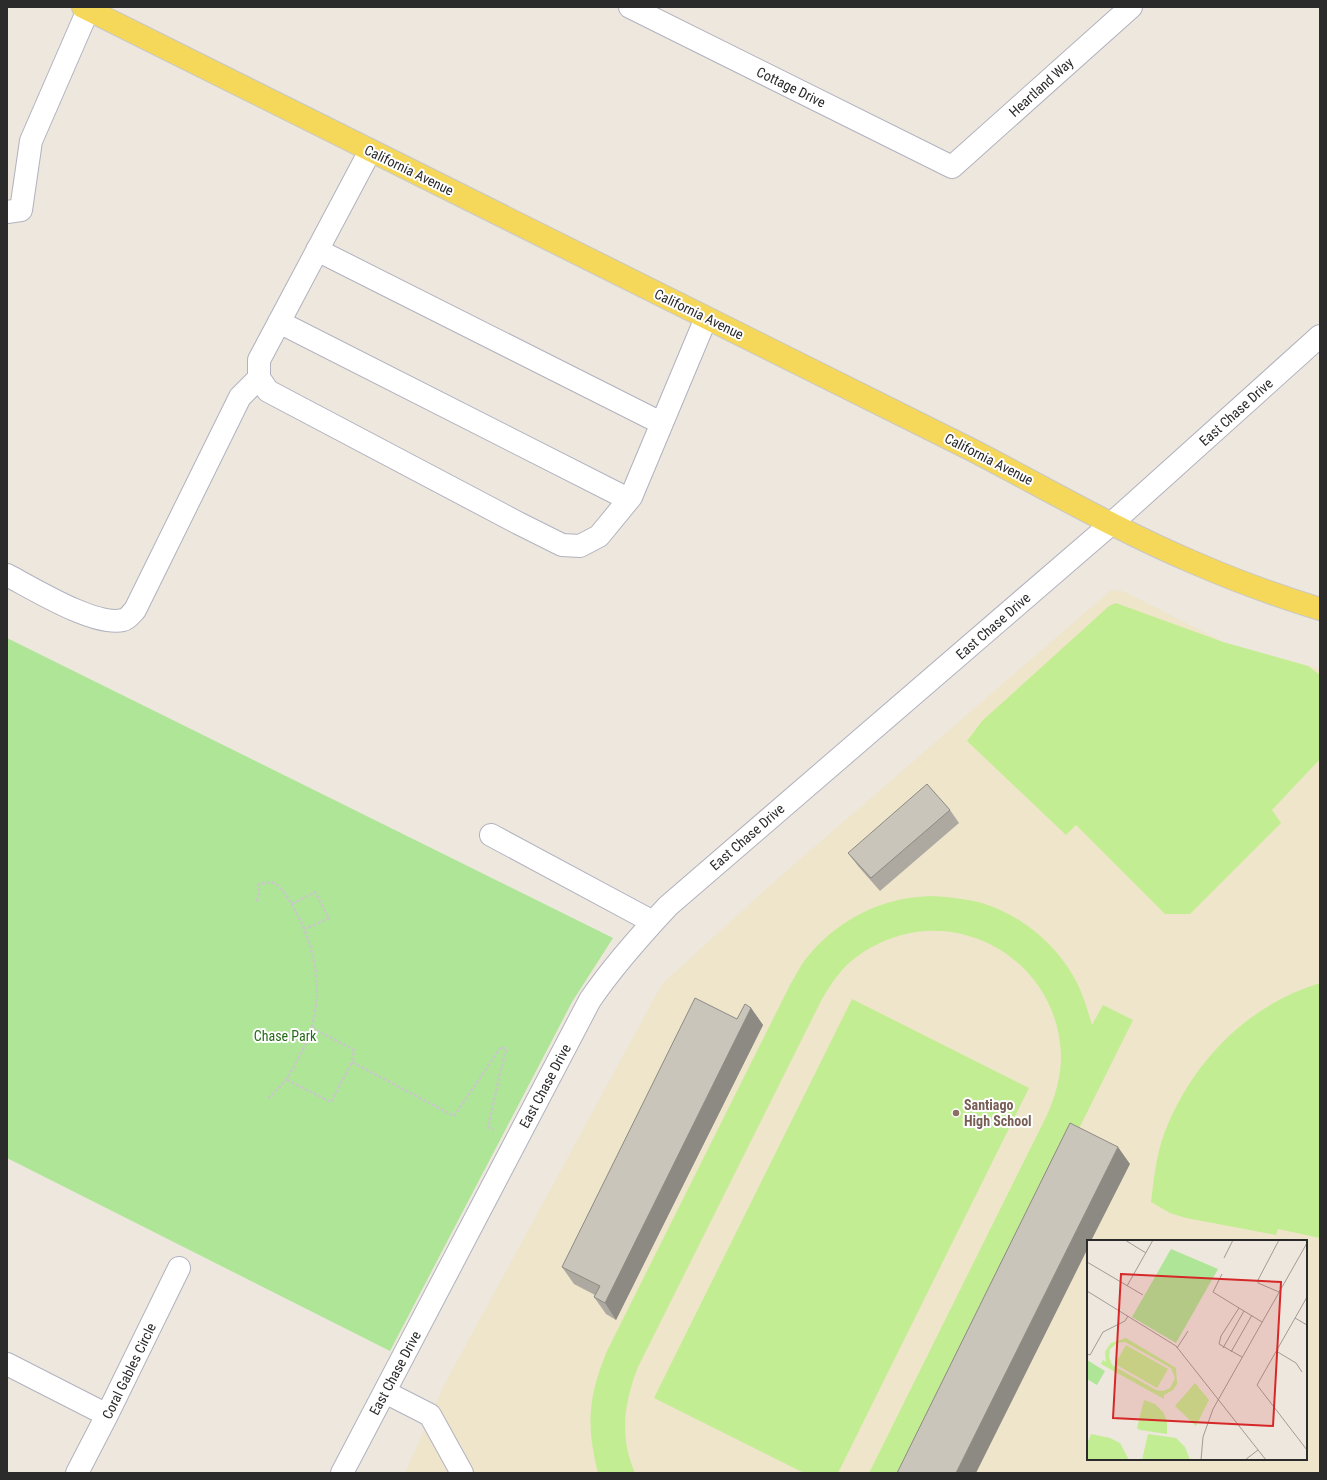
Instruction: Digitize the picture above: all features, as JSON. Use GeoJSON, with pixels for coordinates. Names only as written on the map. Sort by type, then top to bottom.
{"type":"FeatureCollection","features":[{"type":"Feature","properties":{"kind":"main road","name":"California Avenue"},"geometry":{"type":"LineString","coordinates":[[85,8],[974,451],[1111,524],[1195,563],[1291,600],[1320,609]]}},
{"type":"Feature","properties":{"kind":"street","name":"Heartland Way"},"geometry":{"type":"LineString","coordinates":[[952,167],[1131,7]]}},
{"type":"Feature","properties":{"kind":"street"},"geometry":{"type":"LineString","coordinates":[[14,211],[31,141],[85,8]]}},
{"type":"Feature","properties":{"kind":"street","name":"Cottage Drive"},"geometry":{"type":"LineString","coordinates":[[634,8],[952,167]]}},
{"type":"Feature","properties":{"kind":"street"},"geometry":{"type":"LineString","coordinates":[[370,151],[259,360],[259,378],[268,391],[562,545],[580,546],[599,536],[628,499],[706,318]]}},
{"type":"Feature","properties":{"kind":"street"},"geometry":{"type":"LineString","coordinates":[[317,250],[661,423]]}},
{"type":"Feature","properties":{"kind":"street"},"geometry":{"type":"LineString","coordinates":[[279,322],[628,499]]}},
{"type":"Feature","properties":{"kind":"street","name":"East Chase Drive"},"geometry":{"type":"LineString","coordinates":[[342,1473],[590,1000],[619,960],[668,906],[1111,524],[1320,336]]}},
{"type":"Feature","properties":{"kind":"street"},"geometry":{"type":"LineString","coordinates":[[7,575],[75,610],[93,617],[110,621],[125,620],[135,610],[240,397],[259,378]]}},
{"type":"Feature","properties":{"kind":"street"},"geometry":{"type":"LineString","coordinates":[[492,835],[653,922]]}},
{"type":"Feature","properties":{"kind":"street","name":"Coral Gables Circle"},"geometry":{"type":"LineString","coordinates":[[77,1473],[179,1268]]}},
{"type":"Feature","properties":{"kind":"street"},"geometry":{"type":"LineString","coordinates":[[7,1364],[107,1415]]}},
{"type":"Feature","properties":{"kind":"street"},"geometry":{"type":"LineString","coordinates":[[385,1392],[430,1415],[462,1473]]}},
{"type":"Feature","properties":{"kind":"path"},"geometry":{"type":"LineString","coordinates":[[257,901],[259,884],[274,883],[292,904],[305,929],[313,955],[317,994],[312,1028],[304,1049],[287,1080],[268,1098]]}},
{"type":"Feature","properties":{"kind":"path"},"geometry":{"type":"LineString","coordinates":[[292,904],[315,892],[329,918],[305,929]]}},
{"type":"Feature","properties":{"kind":"path"},"geometry":{"type":"LineString","coordinates":[[287,1080],[331,1102],[352,1062],[354,1050],[312,1028]]}},
{"type":"Feature","properties":{"kind":"path"},"geometry":{"type":"LineString","coordinates":[[352,1062],[454,1116],[501,1047],[507,1049],[504,1056],[488,1127],[496,1131]]}},
{"type":"Feature","properties":{"kind":"shaded area","name":"Santiago High School"},"geometry":{"type":"Polygon","coordinates":[[[1111,590],[1122,591],[1131,595],[1223,642],[1320,669],[1320,1473],[405,1473],[444,1385],[662,984],[768,887],[1111,590]]]}},
{"type":"Feature","properties":{"kind":"green space"},"geometry":{"type":"Polygon","coordinates":[[[1116,603],[1223,642],[1308,666],[1320,675],[1320,759],[1272,810],[1281,823],[1190,914],[1165,914],[1076,825],[1066,835],[967,741],[982,721],[1109,606],[1116,603]]]}},
{"type":"Feature","properties":{"kind":"green space","name":"Chase Park"},"geometry":{"type":"Polygon","coordinates":[[[7,638],[613,938],[572,1002],[390,1351],[7,1158],[7,638]]]}},
{"type":"Feature","properties":{"kind":"green space"},"geometry":{"type":"Polygon","coordinates":[[[933,896],[970,900],[997,908],[1025,924],[1038,934],[1061,958],[1070,971],[1078,985],[1092,1025],[1103,1005],[1133,1020],[908,1473],[869,1473],[1047,1115],[1057,1087],[1061,1064],[1058,1030],[1049,1005],[1036,983],[1020,964],[999,949],[976,938],[951,932],[924,931],[902,935],[880,943],[860,954],[851,961],[828,989],[638,1367],[629,1394],[625,1420],[627,1446],[635,1473],[598,1473],[592,1440],[591,1411],[596,1383],[607,1351],[790,985],[802,964],[823,940],[849,920],[878,906],[893,901],[933,896]]]}},
{"type":"Feature","properties":{"kind":"green space"},"geometry":{"type":"Polygon","coordinates":[[[1320,983],[1320,1238],[1278,1229],[1276,1235],[1186,1218],[1170,1213],[1151,1202],[1157,1159],[1164,1134],[1175,1108],[1206,1061],[1225,1040],[1246,1022],[1269,1006],[1293,993],[1320,983]]]}},
{"type":"Feature","properties":{"kind":"green space"},"geometry":{"type":"Polygon","coordinates":[[[852,999],[1029,1088],[838,1473],[804,1473],[654,1398],[852,999]]]}},
{"type":"Feature","properties":{"kind":"building"},"geometry":{"type":"Polygon","coordinates":[[[927,784],[950,810],[871,878],[848,853],[927,784]]]}},
{"type":"Feature","properties":{"kind":"building"},"geometry":{"type":"Polygon","coordinates":[[[695,998],[737,1019],[745,1004],[751,1008],[605,1303],[594,1297],[600,1286],[562,1267],[695,998]]]}},
{"type":"Feature","properties":{"kind":"building"},"geometry":{"type":"Polygon","coordinates":[[[1070,1123],[1118,1147],[956,1473],[897,1473],[1070,1123]]]}},
{"type":"Feature","properties":{"kind":"place","name":"Santiago High School"},"geometry":{"type":"Point","coordinates":[956,1113]}}]}
